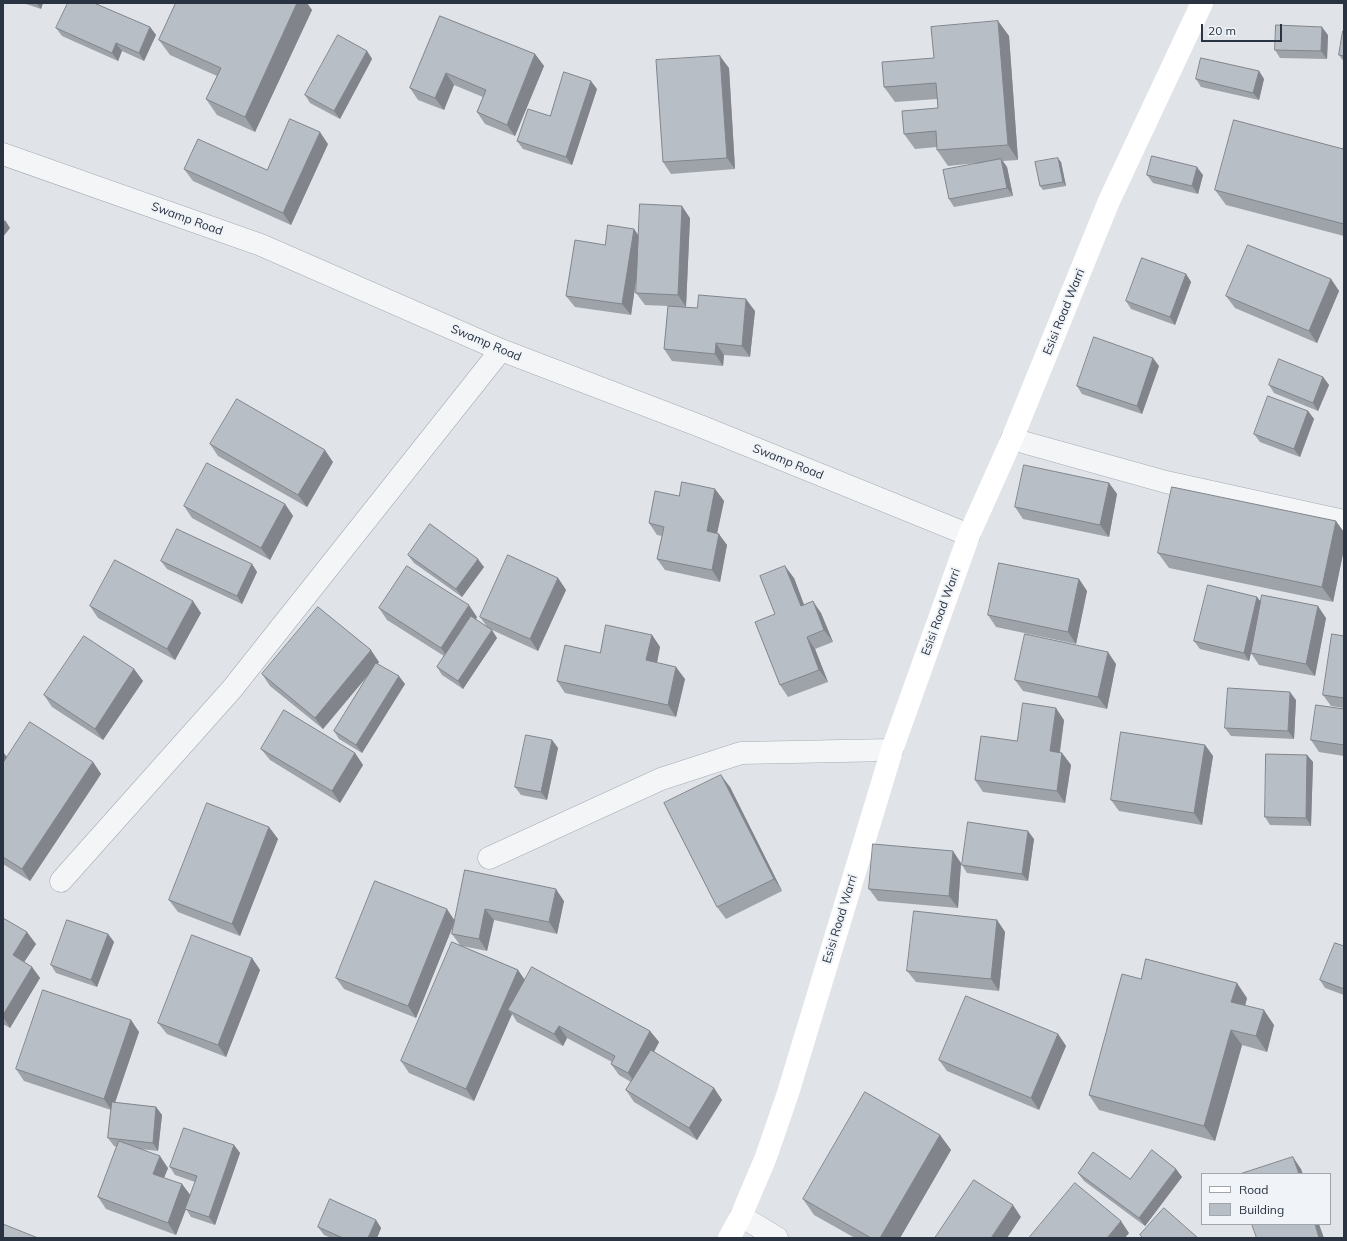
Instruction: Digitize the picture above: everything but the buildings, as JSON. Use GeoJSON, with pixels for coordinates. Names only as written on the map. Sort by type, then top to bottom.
{"type":"FeatureCollection","features":[{"type":"Feature","properties":{"kind":"street","name":"Esisi Road Warri"},"geometry":{"type":"LineString","coordinates":[[728,1238],[740,1216],[766,1157],[785,1100],[892,750],[969,535],[1012,439],[1109,201],[1202,3]]}},
{"type":"Feature","properties":{"kind":"street","name":"Swamp Road"},"geometry":{"type":"LineString","coordinates":[[3,154],[261,245],[501,350],[700,426],[969,535]]}},
{"type":"Feature","properties":{"kind":"street"},"geometry":{"type":"LineString","coordinates":[[61,881],[232,690],[501,350]]}},
{"type":"Feature","properties":{"kind":"street"},"geometry":{"type":"LineString","coordinates":[[1012,439],[1166,482],[1344,521]]}},
{"type":"Feature","properties":{"kind":"street"},"geometry":{"type":"LineString","coordinates":[[489,858],[661,779],[741,753],[892,750]]}},
{"type":"Feature","properties":{"kind":"street"},"geometry":{"type":"LineString","coordinates":[[740,1216],[777,1238]]}}]}
